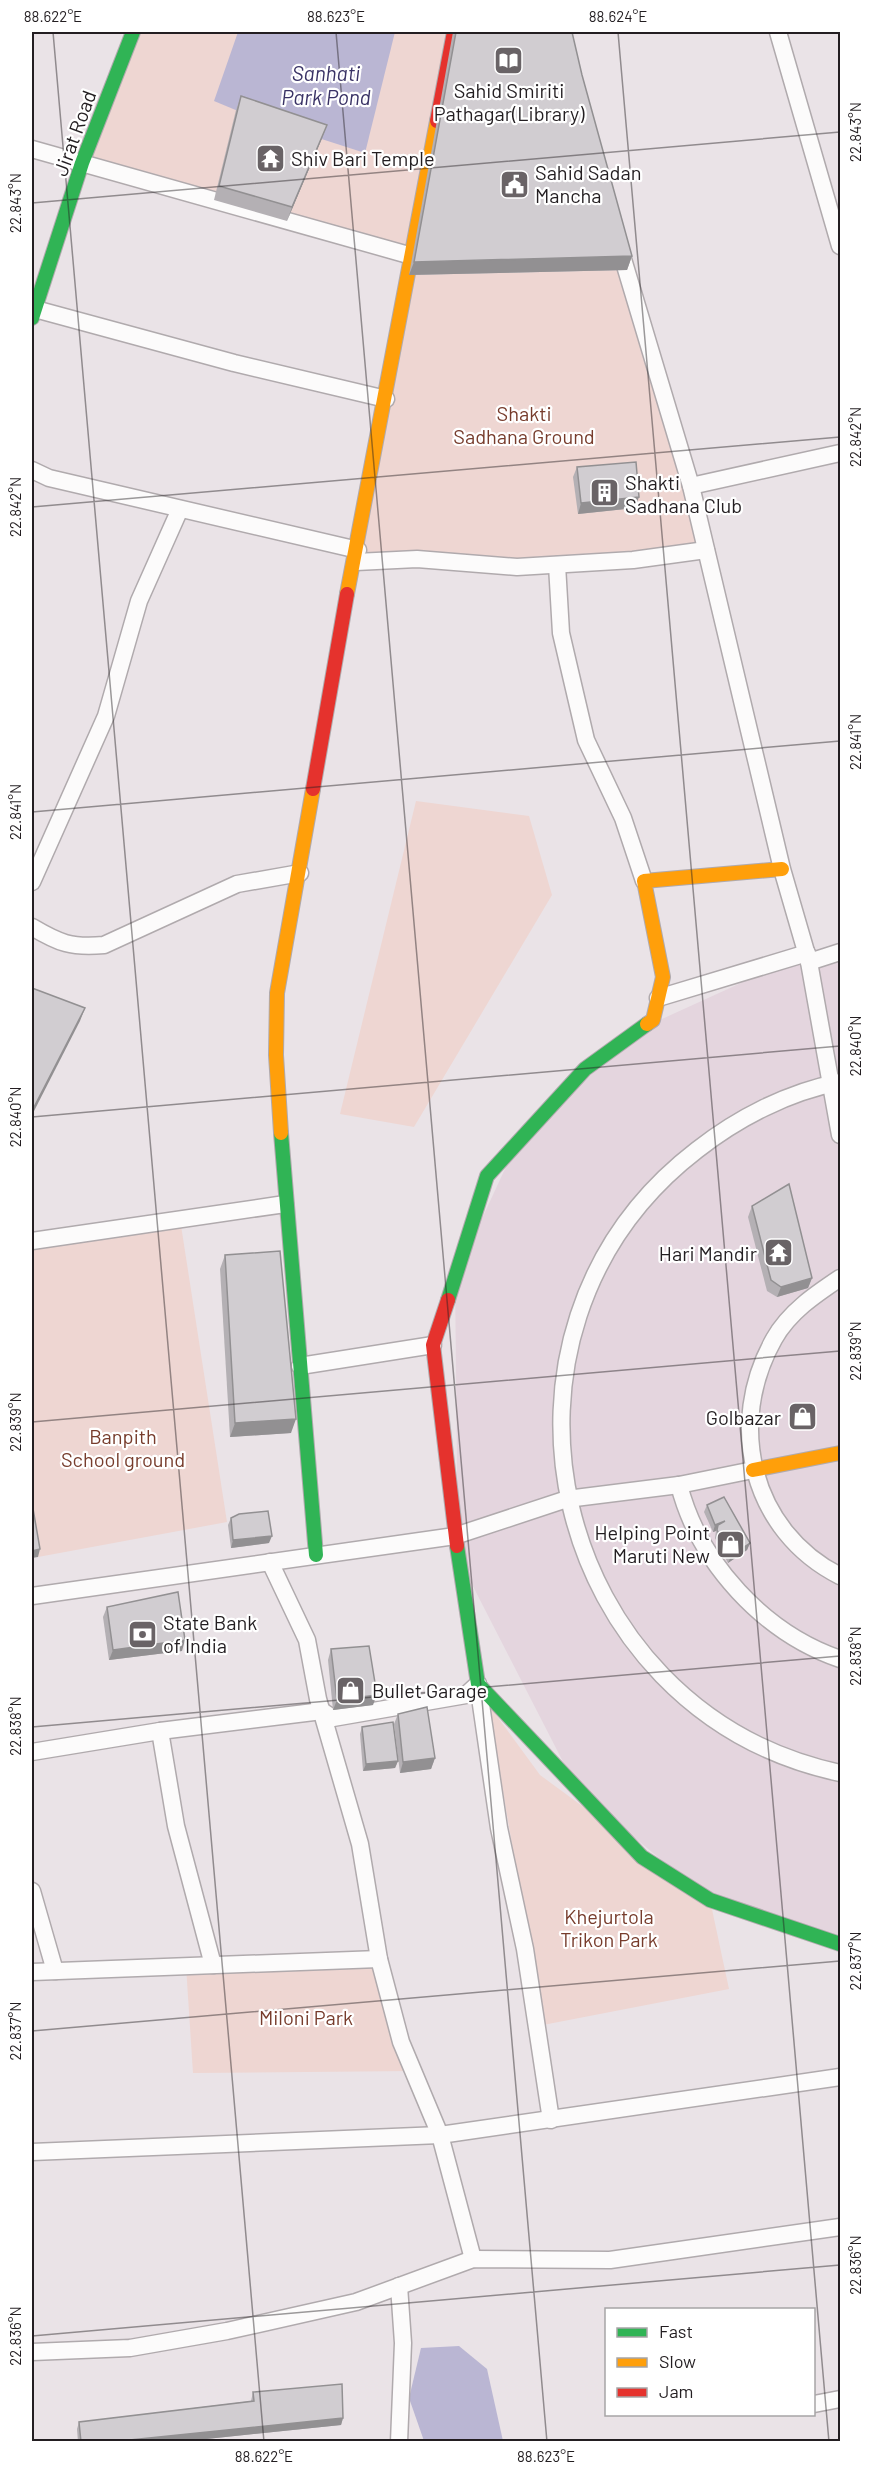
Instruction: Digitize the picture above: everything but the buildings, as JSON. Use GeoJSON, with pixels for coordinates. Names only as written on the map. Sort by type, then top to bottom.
{"type":"FeatureCollection","features":[{"type":"Feature","properties":{"kind":"street","name":"Jirat Road"},"geometry":{"type":"LineString","coordinates":[[33,313],[82,163],[133,32]]}},
{"type":"Feature","properties":{"kind":"street"},"geometry":{"type":"LineString","coordinates":[[316,1555],[285,1204],[276,1055],[277,993],[300,873],[329,687],[357,556],[372,459],[386,399],[453,32]]}},
{"type":"Feature","properties":{"kind":"street"},"geometry":{"type":"LineString","coordinates":[[778,32],[840,246]]}},
{"type":"Feature","properties":{"kind":"street"},"geometry":{"type":"LineString","coordinates":[[32,148],[412,256]]}},
{"type":"Feature","properties":{"kind":"street"},"geometry":{"type":"LineString","coordinates":[[617,238],[691,486],[782,868],[808,957],[836,1083],[840,1135]]}},
{"type":"Feature","properties":{"kind":"street"},"geometry":{"type":"LineString","coordinates":[[33,313],[386,399]]}},
{"type":"Feature","properties":{"kind":"street"},"geometry":{"type":"LineString","coordinates":[[691,486],[840,453]]}},
{"type":"Feature","properties":{"kind":"street"},"geometry":{"type":"LineString","coordinates":[[32,470],[49,478],[180,509],[357,556],[517,567],[633,560],[706,550]]}},
{"type":"Feature","properties":{"kind":"street"},"geometry":{"type":"LineString","coordinates":[[32,882],[106,716],[139,601],[180,509]]}},
{"type":"Feature","properties":{"kind":"street"},"geometry":{"type":"LineString","coordinates":[[551,2120],[525,1949],[499,1828],[455,1536],[433,1345],[487,1176],[585,1070],[653,1020],[663,977],[644,881],[623,818],[586,740],[561,633],[557,565]]}},
{"type":"Feature","properties":{"kind":"street"},"geometry":{"type":"LineString","coordinates":[[644,881],[782,868]]}},
{"type":"Feature","properties":{"kind":"street"},"geometry":{"type":"LineString","coordinates":[[32,927],[60,944],[84,947],[104,945],[237,884],[300,873]]}},
{"type":"Feature","properties":{"kind":"street"},"geometry":{"type":"LineString","coordinates":[[658,999],[808,957],[840,951]]}},
{"type":"Feature","properties":{"kind":"street"},"geometry":{"type":"LineString","coordinates":[[836,1083],[772,1104],[717,1134],[653,1189],[627,1221],[605,1256],[580,1314],[564,1374],[561,1447],[567,1499],[578,1540],[605,1599],[641,1653],[671,1685],[704,1712],[740,1736],[779,1755],[840,1773]]}},
{"type":"Feature","properties":{"kind":"street"},"geometry":{"type":"LineString","coordinates":[[32,1241],[285,1204]]}},
{"type":"Feature","properties":{"kind":"street"},"geometry":{"type":"LineString","coordinates":[[840,1278],[804,1303],[775,1337],[756,1377],[748,1422],[753,1470],[767,1506],[791,1540],[823,1568],[840,1576]]}},
{"type":"Feature","properties":{"kind":"street"},"geometry":{"type":"LineString","coordinates":[[300,1366],[433,1345]]}},
{"type":"Feature","properties":{"kind":"street"},"geometry":{"type":"LineString","coordinates":[[32,1596],[455,1536],[567,1499],[679,1485],[840,1452]]}},
{"type":"Feature","properties":{"kind":"street"},"geometry":{"type":"LineString","coordinates":[[679,1485],[685,1510],[707,1552],[735,1587],[774,1624],[821,1652],[840,1659]]}},
{"type":"Feature","properties":{"kind":"street"},"geometry":{"type":"LineString","coordinates":[[270,1562],[307,1640],[322,1711],[360,1844],[379,1959],[401,2042],[440,2135],[473,2259]]}},
{"type":"Feature","properties":{"kind":"street"},"geometry":{"type":"LineString","coordinates":[[32,1752],[160,1731],[322,1711],[333,1718],[466,1695],[478,1684]]}},
{"type":"Feature","properties":{"kind":"street"},"geometry":{"type":"LineString","coordinates":[[478,1684],[642,1857],[710,1900],[840,1944]]}},
{"type":"Feature","properties":{"kind":"street"},"geometry":{"type":"LineString","coordinates":[[160,1731],[176,1826],[213,1965]]}},
{"type":"Feature","properties":{"kind":"street"},"geometry":{"type":"LineString","coordinates":[[32,1892],[54,1971]]}},
{"type":"Feature","properties":{"kind":"street"},"geometry":{"type":"LineString","coordinates":[[32,1972],[379,1959]]}},
{"type":"Feature","properties":{"kind":"street"},"geometry":{"type":"LineString","coordinates":[[32,2152],[440,2135],[840,2076]]}},
{"type":"Feature","properties":{"kind":"street"},"geometry":{"type":"LineString","coordinates":[[32,2352],[130,2348],[216,2333],[356,2302],[473,2259],[610,2260],[840,2227]]}},
{"type":"Feature","properties":{"kind":"street"},"geometry":{"type":"LineString","coordinates":[[399,2286],[404,2343],[399,2442]]}},
{"type":"Feature","properties":{"kind":"street"},"geometry":{"type":"LineString","coordinates":[[815,2404],[840,2399]]}},
{"type":"Feature","properties":{"kind":"shaded area"},"geometry":{"type":"Polygon","coordinates":[[[840,952],[840,1938],[710,1900],[578,1791],[458,1557],[455,1277],[516,1145],[640,1029],[807,953],[840,952]]]}},
{"type":"Feature","properties":{"kind":"green space"},"geometry":{"type":"Polygon","coordinates":[[[133,32],[454,32],[412,256],[82,163],[133,32]]]}},
{"type":"Feature","properties":{"kind":"green space","name":"Shakti Sadhana Ground"},"geometry":{"type":"Polygon","coordinates":[[[627,270],[706,550],[532,566],[356,562],[409,275],[627,270]]]}},
{"type":"Feature","properties":{"kind":"green space"},"geometry":{"type":"Polygon","coordinates":[[[416,801],[529,816],[552,895],[414,1127],[340,1114],[416,801]]]}},
{"type":"Feature","properties":{"kind":"green space","name":"Banpith School ground"},"geometry":{"type":"Polygon","coordinates":[[[180,1219],[227,1522],[38,1557],[32,1524],[32,1243],[180,1219]]]}},
{"type":"Feature","properties":{"kind":"green space","name":"Khejurtola Trikon Park"},"geometry":{"type":"Polygon","coordinates":[[[488,1704],[540,1775],[710,1900],[729,1989],[543,2025],[488,1704]]]}},
{"type":"Feature","properties":{"kind":"green space","name":"Miloni Park"},"geometry":{"type":"Polygon","coordinates":[[[379,1959],[413,2071],[193,2073],[186,1966],[379,1959]]]}},
{"type":"Feature","properties":{"kind":"water","name":"Sanhati Park Pond"},"geometry":{"type":"Polygon","coordinates":[[[238,32],[395,32],[365,153],[250,116],[214,101],[238,32]]]}},
{"type":"Feature","properties":{"kind":"water"},"geometry":{"type":"Polygon","coordinates":[[[459,2346],[487,2369],[503,2441],[424,2441],[409,2398],[421,2348],[459,2346]]]}},
{"type":"Feature","properties":{"kind":"traffic: fast"},"geometry":{"type":"LineString","coordinates":[[32,318],[82,163],[133,32]]}},
{"type":"Feature","properties":{"kind":"traffic: fast"},"geometry":{"type":"LineString","coordinates":[[448,1300],[487,1176],[585,1069],[647,1024]]}},
{"type":"Feature","properties":{"kind":"traffic: fast"},"geometry":{"type":"LineString","coordinates":[[281,1133],[316,1555]]}},
{"type":"Feature","properties":{"kind":"traffic: fast"},"geometry":{"type":"LineString","coordinates":[[457,1546],[478,1684],[642,1857],[710,1900],[840,1944]]}},
{"type":"Feature","properties":{"kind":"traffic: slow"},"geometry":{"type":"LineString","coordinates":[[347,594],[437,121]]}},
{"type":"Feature","properties":{"kind":"traffic: slow"},"geometry":{"type":"LineString","coordinates":[[281,1133],[276,1055],[277,993],[313,789]]}},
{"type":"Feature","properties":{"kind":"traffic: slow"},"geometry":{"type":"LineString","coordinates":[[647,1024],[653,1020],[663,977],[644,881],[782,869]]}},
{"type":"Feature","properties":{"kind":"traffic: slow"},"geometry":{"type":"LineString","coordinates":[[753,1470],[840,1453]]}},
{"type":"Feature","properties":{"kind":"traffic: jam"},"geometry":{"type":"LineString","coordinates":[[437,121],[454,32]]}},
{"type":"Feature","properties":{"kind":"traffic: jam"},"geometry":{"type":"LineString","coordinates":[[313,789],[347,594]]}},
{"type":"Feature","properties":{"kind":"traffic: jam"},"geometry":{"type":"LineString","coordinates":[[448,1300],[433,1345],[457,1546]]}},
{"type":"Feature","properties":{"kind":"place","name":"Sahid Smiriti Pathagar(Library)"},"geometry":{"type":"Point","coordinates":[509,60]}},
{"type":"Feature","properties":{"kind":"place","name":"Shiv Bari Temple"},"geometry":{"type":"Point","coordinates":[270,158]}},
{"type":"Feature","properties":{"kind":"place","name":"Sahid Sadan Mancha"},"geometry":{"type":"Point","coordinates":[514,184]}},
{"type":"Feature","properties":{"kind":"place","name":"Shakti Sadhana Club"},"geometry":{"type":"Point","coordinates":[604,493]}},
{"type":"Feature","properties":{"kind":"place","name":"Hari Mandir"},"geometry":{"type":"Point","coordinates":[778,1253]}},
{"type":"Feature","properties":{"kind":"place","name":"Golbazar"},"geometry":{"type":"Point","coordinates":[802,1417]}},
{"type":"Feature","properties":{"kind":"place","name":"Helping Point Maruti New"},"geometry":{"type":"Point","coordinates":[731,1544]}},
{"type":"Feature","properties":{"kind":"place","name":"State Bank of India"},"geometry":{"type":"Point","coordinates":[142,1634]}},
{"type":"Feature","properties":{"kind":"place","name":"Bullet Garage"},"geometry":{"type":"Point","coordinates":[351,1690]}}]}
